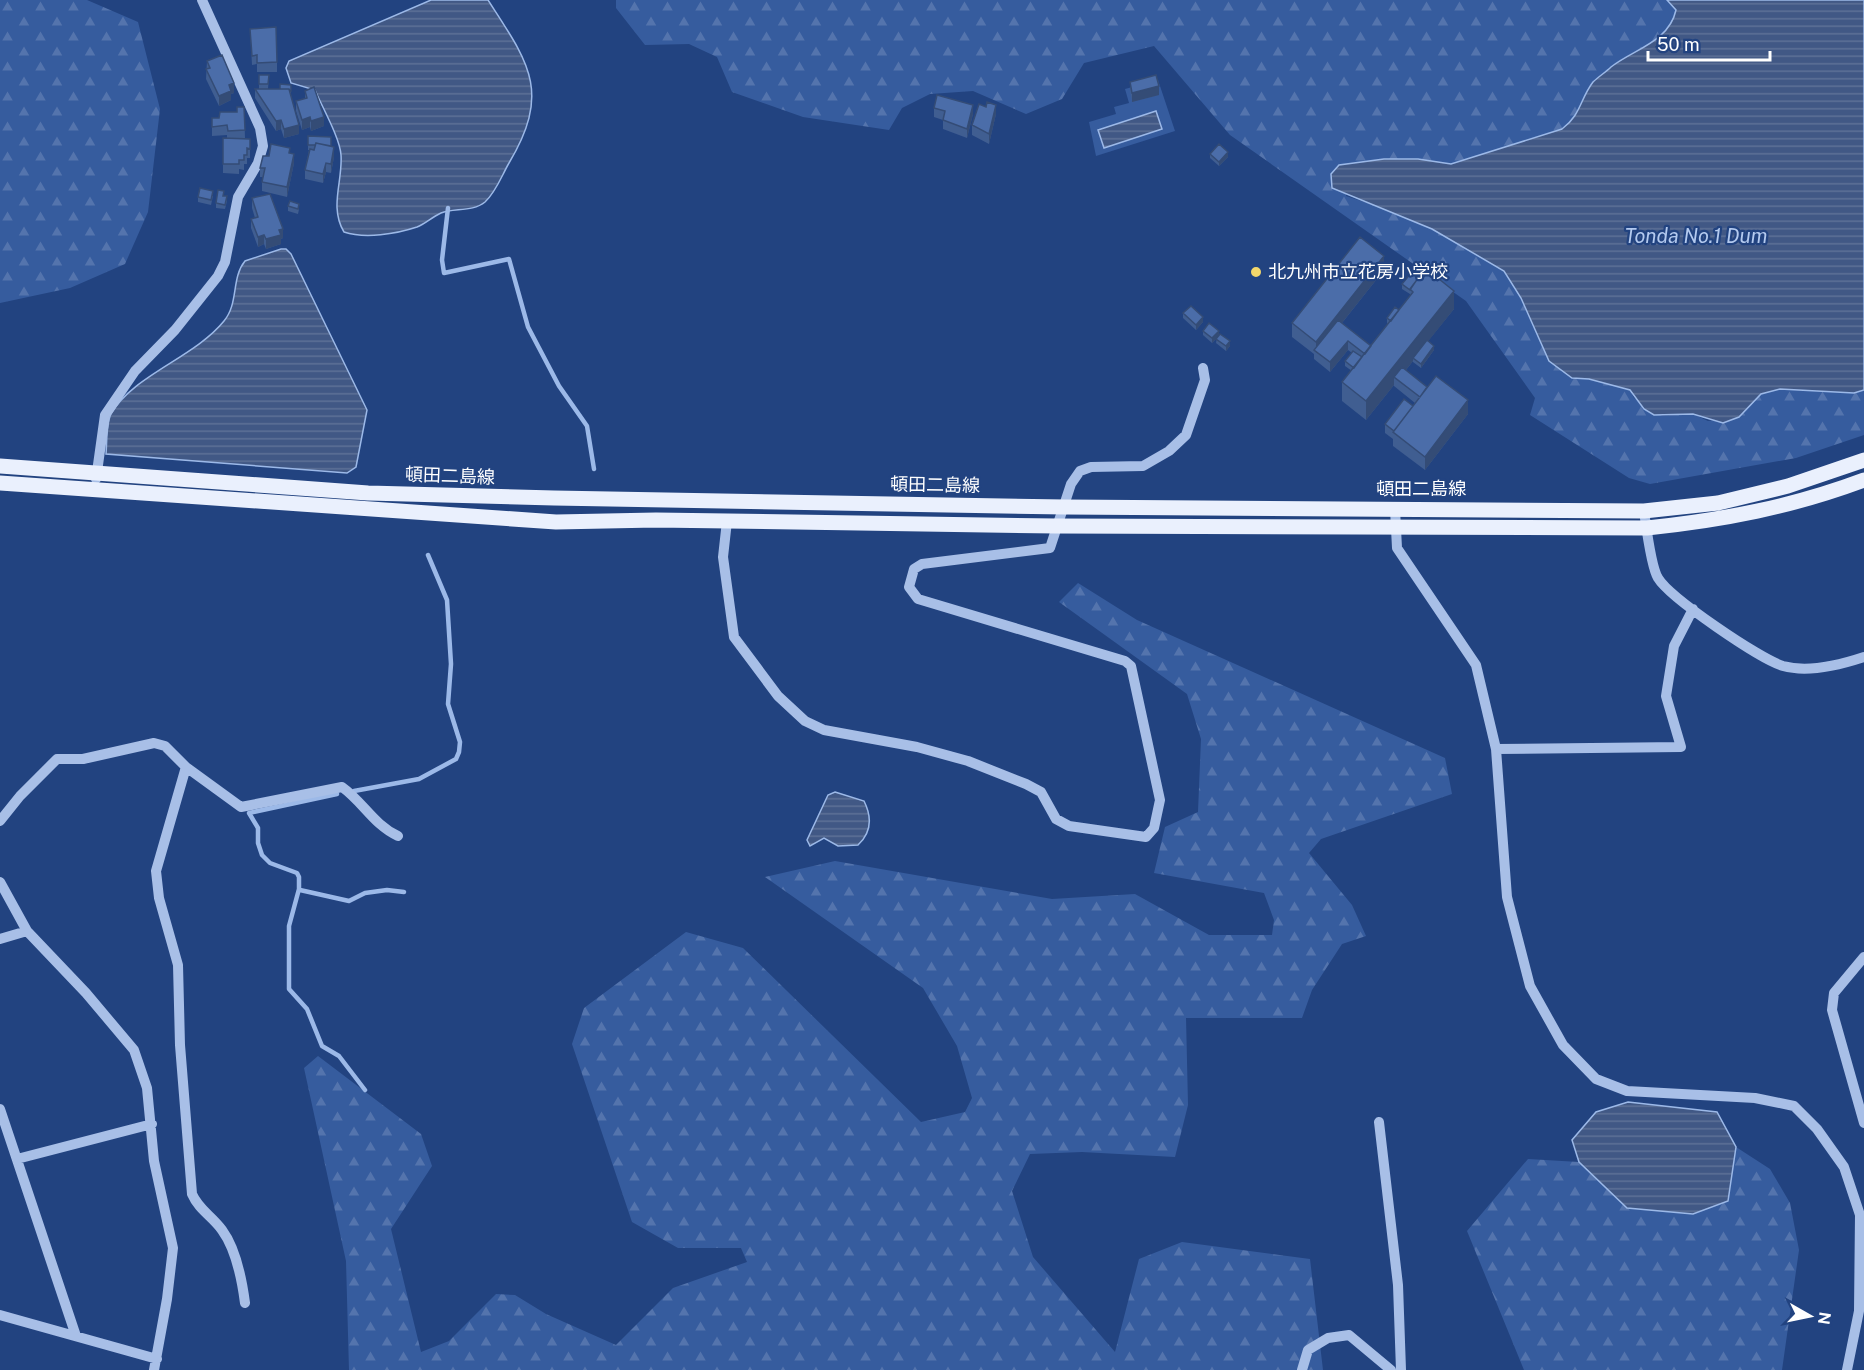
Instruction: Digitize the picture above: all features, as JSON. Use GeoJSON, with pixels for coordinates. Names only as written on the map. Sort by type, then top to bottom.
{"type":"FeatureCollection","features":[{"type":"Feature","properties":{"kind":"main road","name":"頓田二島線"},"geometry":{"type":"LineString","coordinates":[[0,466],[380,493],[1065,507],[1644,510],[1718,503],[1788,486],[1864,460]]}},
{"type":"Feature","properties":{"kind":"main road"},"geometry":{"type":"LineString","coordinates":[[0,483],[556,522],[727,521],[1056,526],[1647,528],[1723,520],[1795,503],[1864,480]]}},
{"type":"Feature","properties":{"kind":"street"},"geometry":{"type":"LineString","coordinates":[[96,491],[96,473],[105,415],[135,371],[175,330],[218,276],[225,262],[238,197],[258,163],[262,146],[260,128],[202,0]]}},
{"type":"Feature","properties":{"kind":"street"},"geometry":{"type":"LineString","coordinates":[[727,521],[723,557],[734,637],[778,696],[805,721],[824,730],[917,747],[947,755],[1026,784],[1041,792],[1056,819],[1069,826],[1146,837],[1154,828],[1160,800],[1131,666],[1125,662],[1042,635],[926,602],[918,599],[909,587],[914,569],[922,564],[1050,548],[1071,484],[1080,471],[1091,467],[1143,466],[1169,451],[1186,435],[1205,380],[1203,368]]}},
{"type":"Feature","properties":{"kind":"street"},"geometry":{"type":"LineString","coordinates":[[1395,509],[1397,548],[1476,665],[1496,750],[1507,897],[1530,986],[1563,1045],[1596,1079],[1627,1091],[1755,1098],[1794,1106],[1817,1130],[1844,1167],[1860,1215],[1859,1311],[1847,1370]]}},
{"type":"Feature","properties":{"kind":"street"},"geometry":{"type":"LineString","coordinates":[[1644,510],[1658,578],[1693,609],[1759,653],[1783,666],[1833,667],[1864,657]]}},
{"type":"Feature","properties":{"kind":"street"},"geometry":{"type":"LineString","coordinates":[[1496,750],[1681,747],[1666,696],[1674,646],[1693,609]]}},
{"type":"Feature","properties":{"kind":"street"},"geometry":{"type":"LineString","coordinates":[[0,821],[20,796],[57,759],[83,759],[154,743],[165,746],[186,767],[241,807],[342,787],[355,796],[384,830],[398,837]]}},
{"type":"Feature","properties":{"kind":"street"},"geometry":{"type":"LineString","coordinates":[[186,767],[156,871],[159,898],[178,965],[180,1045],[192,1194],[202,1211],[222,1230],[231,1248],[245,1303]]}},
{"type":"Feature","properties":{"kind":"street"},"geometry":{"type":"LineString","coordinates":[[0,882],[27,931],[86,993],[134,1050],[147,1088],[154,1161],[173,1248],[154,1370]]}},
{"type":"Feature","properties":{"kind":"street"},"geometry":{"type":"LineString","coordinates":[[0,939],[27,931]]}},
{"type":"Feature","properties":{"kind":"street"},"geometry":{"type":"LineString","coordinates":[[1864,957],[1834,993],[1832,1010],[1864,1123]]}},
{"type":"Feature","properties":{"kind":"street"},"geometry":{"type":"LineString","coordinates":[[0,1109],[76,1336]]}},
{"type":"Feature","properties":{"kind":"street"},"geometry":{"type":"LineString","coordinates":[[1379,1122],[1398,1286],[1401,1370]]}},
{"type":"Feature","properties":{"kind":"street"},"geometry":{"type":"LineString","coordinates":[[17,1159],[152,1124]]}},
{"type":"Feature","properties":{"kind":"street"},"geometry":{"type":"LineString","coordinates":[[0,1315],[157,1359]]}},
{"type":"Feature","properties":{"kind":"street"},"geometry":{"type":"LineString","coordinates":[[1302,1370],[1308,1350],[1328,1338],[1349,1335],[1391,1370]]}},
{"type":"Feature","properties":{"kind":"green space"},"geometry":{"type":"Polygon","coordinates":[[[0,0],[87,0],[138,22],[160,109],[148,212],[125,264],[70,288],[0,303],[0,0]]]}},
{"type":"Feature","properties":{"kind":"green space"},"geometry":{"type":"Polygon","coordinates":[[[616,0],[1667,0],[1676,10],[1666,30],[1620,60],[1593,82],[1577,112],[1562,129],[1451,165],[1418,159],[1348,163],[1346,196],[1386,209],[1432,229],[1504,271],[1521,298],[1549,361],[1572,378],[1589,379],[1630,390],[1634,398],[1662,416],[1693,414],[1708,421],[1739,417],[1761,394],[1780,389],[1854,393],[1864,390],[1864,435],[1796,458],[1650,484],[1629,478],[1530,415],[1535,398],[1466,301],[1230,135],[1154,46],[1084,63],[1062,99],[1026,114],[973,91],[930,94],[902,108],[889,130],[803,117],[732,92],[717,57],[689,44],[645,45],[616,8],[616,0]]]}},
{"type":"Feature","properties":{"kind":"green space"},"geometry":{"type":"Polygon","coordinates":[[[1158,80],[1175,131],[1096,156],[1089,122],[1116,114],[1114,107],[1129,103],[1125,89],[1158,80]]]}},
{"type":"Feature","properties":{"kind":"green space"},"geometry":{"type":"Polygon","coordinates":[[[1078,583],[1137,620],[1445,758],[1452,794],[1321,839],[1309,853],[1352,905],[1366,936],[1342,944],[1312,990],[1302,1018],[1186,1018],[1188,1105],[1175,1157],[1082,1152],[1030,1154],[1012,1191],[1033,1257],[1115,1352],[1139,1259],[1182,1242],[1310,1259],[1323,1370],[349,1370],[346,1261],[304,1068],[318,1056],[421,1134],[432,1166],[391,1229],[421,1352],[449,1341],[496,1294],[515,1295],[546,1314],[616,1345],[673,1288],[747,1262],[741,1248],[678,1248],[632,1222],[572,1044],[584,1008],[686,932],[743,948],[921,1122],[965,1112],[972,1098],[957,1046],[923,988],[765,877],[835,861],[1052,899],[1135,894],[1209,935],[1272,935],[1274,920],[1264,893],[1154,873],[1165,827],[1198,812],[1201,739],[1187,694],[1059,602],[1078,583]]]}},
{"type":"Feature","properties":{"kind":"green space"},"geometry":{"type":"Polygon","coordinates":[[[1736,1147],[1770,1169],[1790,1203],[1799,1250],[1782,1370],[1524,1370],[1467,1231],[1528,1159],[1579,1162],[1627,1208],[1728,1201],[1736,1147]]]}},
{"type":"Feature","properties":{"kind":"water"},"geometry":{"type":"Polygon","coordinates":[[[431,0],[488,0],[524,60],[530,78],[532,96],[522,138],[496,188],[480,205],[441,213],[420,226],[400,232],[361,235],[344,232],[337,213],[341,165],[338,140],[315,90],[291,83],[286,68],[289,61],[431,0]]]}},
{"type":"Feature","properties":{"kind":"water","name":"Tonda No.1 Dum"},"geometry":{"type":"Polygon","coordinates":[[[1667,0],[1864,0],[1864,390],[1854,393],[1780,389],[1761,394],[1739,417],[1723,423],[1693,414],[1654,415],[1644,409],[1630,390],[1589,379],[1572,378],[1549,361],[1521,298],[1504,271],[1432,229],[1332,188],[1331,174],[1339,165],[1384,159],[1418,159],[1451,164],[1562,129],[1577,112],[1593,82],[1620,61],[1650,44],[1666,30],[1676,10],[1667,0]]]}},
{"type":"Feature","properties":{"kind":"water"},"geometry":{"type":"Polygon","coordinates":[[[1156,111],[1162,129],[1104,148],[1098,130],[1156,111]]]}},
{"type":"Feature","properties":{"kind":"water"},"geometry":{"type":"Polygon","coordinates":[[[286,249],[291,254],[367,410],[356,467],[347,473],[106,454],[109,418],[121,400],[149,377],[197,346],[224,321],[232,306],[238,275],[245,261],[286,249]]]}},
{"type":"Feature","properties":{"kind":"water"},"geometry":{"type":"Polygon","coordinates":[[[835,792],[864,801],[869,819],[866,835],[858,845],[838,846],[824,838],[810,846],[807,840],[828,795],[835,792]]]}},
{"type":"Feature","properties":{"kind":"water"},"geometry":{"type":"Polygon","coordinates":[[[1628,1102],[1717,1112],[1736,1147],[1728,1201],[1693,1214],[1627,1208],[1579,1162],[1572,1140],[1596,1112],[1628,1102]]]}},
{"type":"Feature","properties":{"kind":"building"},"geometry":{"type":"Polygon","coordinates":[[[276,27],[277,62],[257,63],[257,55],[252,56],[250,29],[276,27]]]}},
{"type":"Feature","properties":{"kind":"building"},"geometry":{"type":"Polygon","coordinates":[[[222,55],[234,83],[229,85],[231,91],[219,96],[206,69],[210,68],[207,61],[222,55]]]}},
{"type":"Feature","properties":{"kind":"building"},"geometry":{"type":"Polygon","coordinates":[[[259,75],[269,75],[268,84],[259,84],[259,75]]]}},
{"type":"Feature","properties":{"kind":"building"},"geometry":{"type":"Polygon","coordinates":[[[1156,75],[1159,86],[1132,93],[1130,82],[1156,75]]]}},
{"type":"Feature","properties":{"kind":"building"},"geometry":{"type":"Polygon","coordinates":[[[280,84],[291,85],[291,91],[280,89],[280,84]]]}},
{"type":"Feature","properties":{"kind":"building"},"geometry":{"type":"Polygon","coordinates":[[[314,87],[324,117],[311,121],[310,117],[302,120],[296,101],[307,98],[305,91],[314,87]]]}},
{"type":"Feature","properties":{"kind":"building"},"geometry":{"type":"Polygon","coordinates":[[[255,89],[289,89],[299,125],[284,129],[281,120],[276,121],[255,89]]]}},
{"type":"Feature","properties":{"kind":"building"},"geometry":{"type":"Polygon","coordinates":[[[937,95],[973,105],[967,129],[943,120],[945,111],[934,108],[937,95]]]}},
{"type":"Feature","properties":{"kind":"building"},"geometry":{"type":"Polygon","coordinates":[[[987,102],[996,105],[989,134],[972,125],[979,104],[986,107],[987,102]]]}},
{"type":"Feature","properties":{"kind":"building"},"geometry":{"type":"Polygon","coordinates":[[[237,107],[244,107],[245,130],[228,131],[227,125],[212,127],[212,118],[219,118],[220,112],[237,112],[237,107]]]}},
{"type":"Feature","properties":{"kind":"building"},"geometry":{"type":"Polygon","coordinates":[[[308,136],[331,137],[331,146],[316,143],[308,145],[308,136]]]}},
{"type":"Feature","properties":{"kind":"building"},"geometry":{"type":"Polygon","coordinates":[[[223,138],[250,139],[250,149],[247,148],[247,155],[244,155],[244,160],[239,160],[239,164],[223,164],[223,138]]]}},
{"type":"Feature","properties":{"kind":"building"},"geometry":{"type":"Polygon","coordinates":[[[316,143],[334,147],[331,164],[326,163],[323,174],[305,170],[310,149],[314,150],[316,143]]]}},
{"type":"Feature","properties":{"kind":"building"},"geometry":{"type":"Polygon","coordinates":[[[271,144],[290,148],[289,153],[294,154],[287,187],[262,182],[265,168],[260,168],[263,156],[269,156],[271,144]]]}},
{"type":"Feature","properties":{"kind":"building"},"geometry":{"type":"Polygon","coordinates":[[[1219,144],[1228,152],[1219,162],[1210,154],[1219,144]]]}},
{"type":"Feature","properties":{"kind":"building"},"geometry":{"type":"Polygon","coordinates":[[[200,188],[213,191],[211,200],[198,197],[200,188]]]}},
{"type":"Feature","properties":{"kind":"building"},"geometry":{"type":"Polygon","coordinates":[[[218,190],[224,191],[223,196],[227,196],[225,205],[216,203],[218,190]]]}},
{"type":"Feature","properties":{"kind":"building"},"geometry":{"type":"Polygon","coordinates":[[[270,194],[283,229],[279,230],[281,235],[266,239],[264,235],[258,237],[251,219],[258,217],[252,198],[270,194]]]}},
{"type":"Feature","properties":{"kind":"building"},"geometry":{"type":"Polygon","coordinates":[[[290,201],[299,204],[298,209],[288,206],[290,201]]]}},
{"type":"Feature","properties":{"kind":"building"},"geometry":{"type":"Polygon","coordinates":[[[1360,237],[1384,256],[1316,342],[1292,323],[1360,237]]]}},
{"type":"Feature","properties":{"kind":"building"},"geometry":{"type":"Polygon","coordinates":[[[1429,271],[1454,291],[1366,401],[1342,382],[1413,292],[1410,289],[1419,277],[1422,279],[1429,271]]]}},
{"type":"Feature","properties":{"kind":"building"},"geometry":{"type":"Polygon","coordinates":[[[1411,273],[1418,278],[1410,290],[1402,284],[1411,273]]]}},
{"type":"Feature","properties":{"kind":"building"},"geometry":{"type":"Polygon","coordinates":[[[1191,306],[1203,317],[1196,325],[1183,313],[1191,306]]]}},
{"type":"Feature","properties":{"kind":"building"},"geometry":{"type":"Polygon","coordinates":[[[1395,307],[1399,310],[1391,321],[1387,318],[1395,307]]]}},
{"type":"Feature","properties":{"kind":"building"},"geometry":{"type":"Polygon","coordinates":[[[1338,320],[1371,346],[1365,354],[1348,341],[1330,362],[1314,350],[1338,320]]]}},
{"type":"Feature","properties":{"kind":"building"},"geometry":{"type":"Polygon","coordinates":[[[1209,323],[1219,331],[1212,338],[1203,331],[1209,323]]]}},
{"type":"Feature","properties":{"kind":"building"},"geometry":{"type":"Polygon","coordinates":[[[1220,334],[1230,341],[1226,346],[1216,339],[1220,334]]]}},
{"type":"Feature","properties":{"kind":"building"},"geometry":{"type":"Polygon","coordinates":[[[1427,340],[1434,346],[1421,364],[1413,358],[1427,340]]]}},
{"type":"Feature","properties":{"kind":"building"},"geometry":{"type":"Polygon","coordinates":[[[1353,351],[1362,357],[1354,368],[1345,361],[1353,351]]]}},
{"type":"Feature","properties":{"kind":"building"},"geometry":{"type":"Polygon","coordinates":[[[1402,367],[1427,387],[1420,397],[1394,377],[1402,367]]]}},
{"type":"Feature","properties":{"kind":"building"},"geometry":{"type":"Polygon","coordinates":[[[1436,376],[1468,400],[1425,457],[1393,432],[1436,376]]]}},
{"type":"Feature","properties":{"kind":"building"},"geometry":{"type":"Polygon","coordinates":[[[1404,399],[1413,406],[1394,431],[1385,424],[1404,399]]]}},
{"type":"Feature","properties":{"kind":"waterway"},"geometry":{"type":"LineString","coordinates":[[448,208],[442,260],[444,273],[509,259],[528,327],[559,386],[587,426],[594,469]]}},
{"type":"Feature","properties":{"kind":"waterway"},"geometry":{"type":"LineString","coordinates":[[354,791],[419,779],[456,759],[459,752],[460,742],[448,704],[451,664],[447,600],[428,555]]}},
{"type":"Feature","properties":{"kind":"waterway"},"geometry":{"type":"LineString","coordinates":[[337,794],[249,813],[258,828],[258,843],[262,855],[270,863],[297,873],[299,877],[299,889],[289,926],[289,989],[307,1009],[322,1046],[339,1056],[365,1090]]}},
{"type":"Feature","properties":{"kind":"waterway"},"geometry":{"type":"LineString","coordinates":[[300,890],[349,901],[365,893],[387,890],[404,892]]}},
{"type":"Feature","properties":{"kind":"place","name":"北九州市立花房小学校"},"geometry":{"type":"Point","coordinates":[1256,272]}}]}
